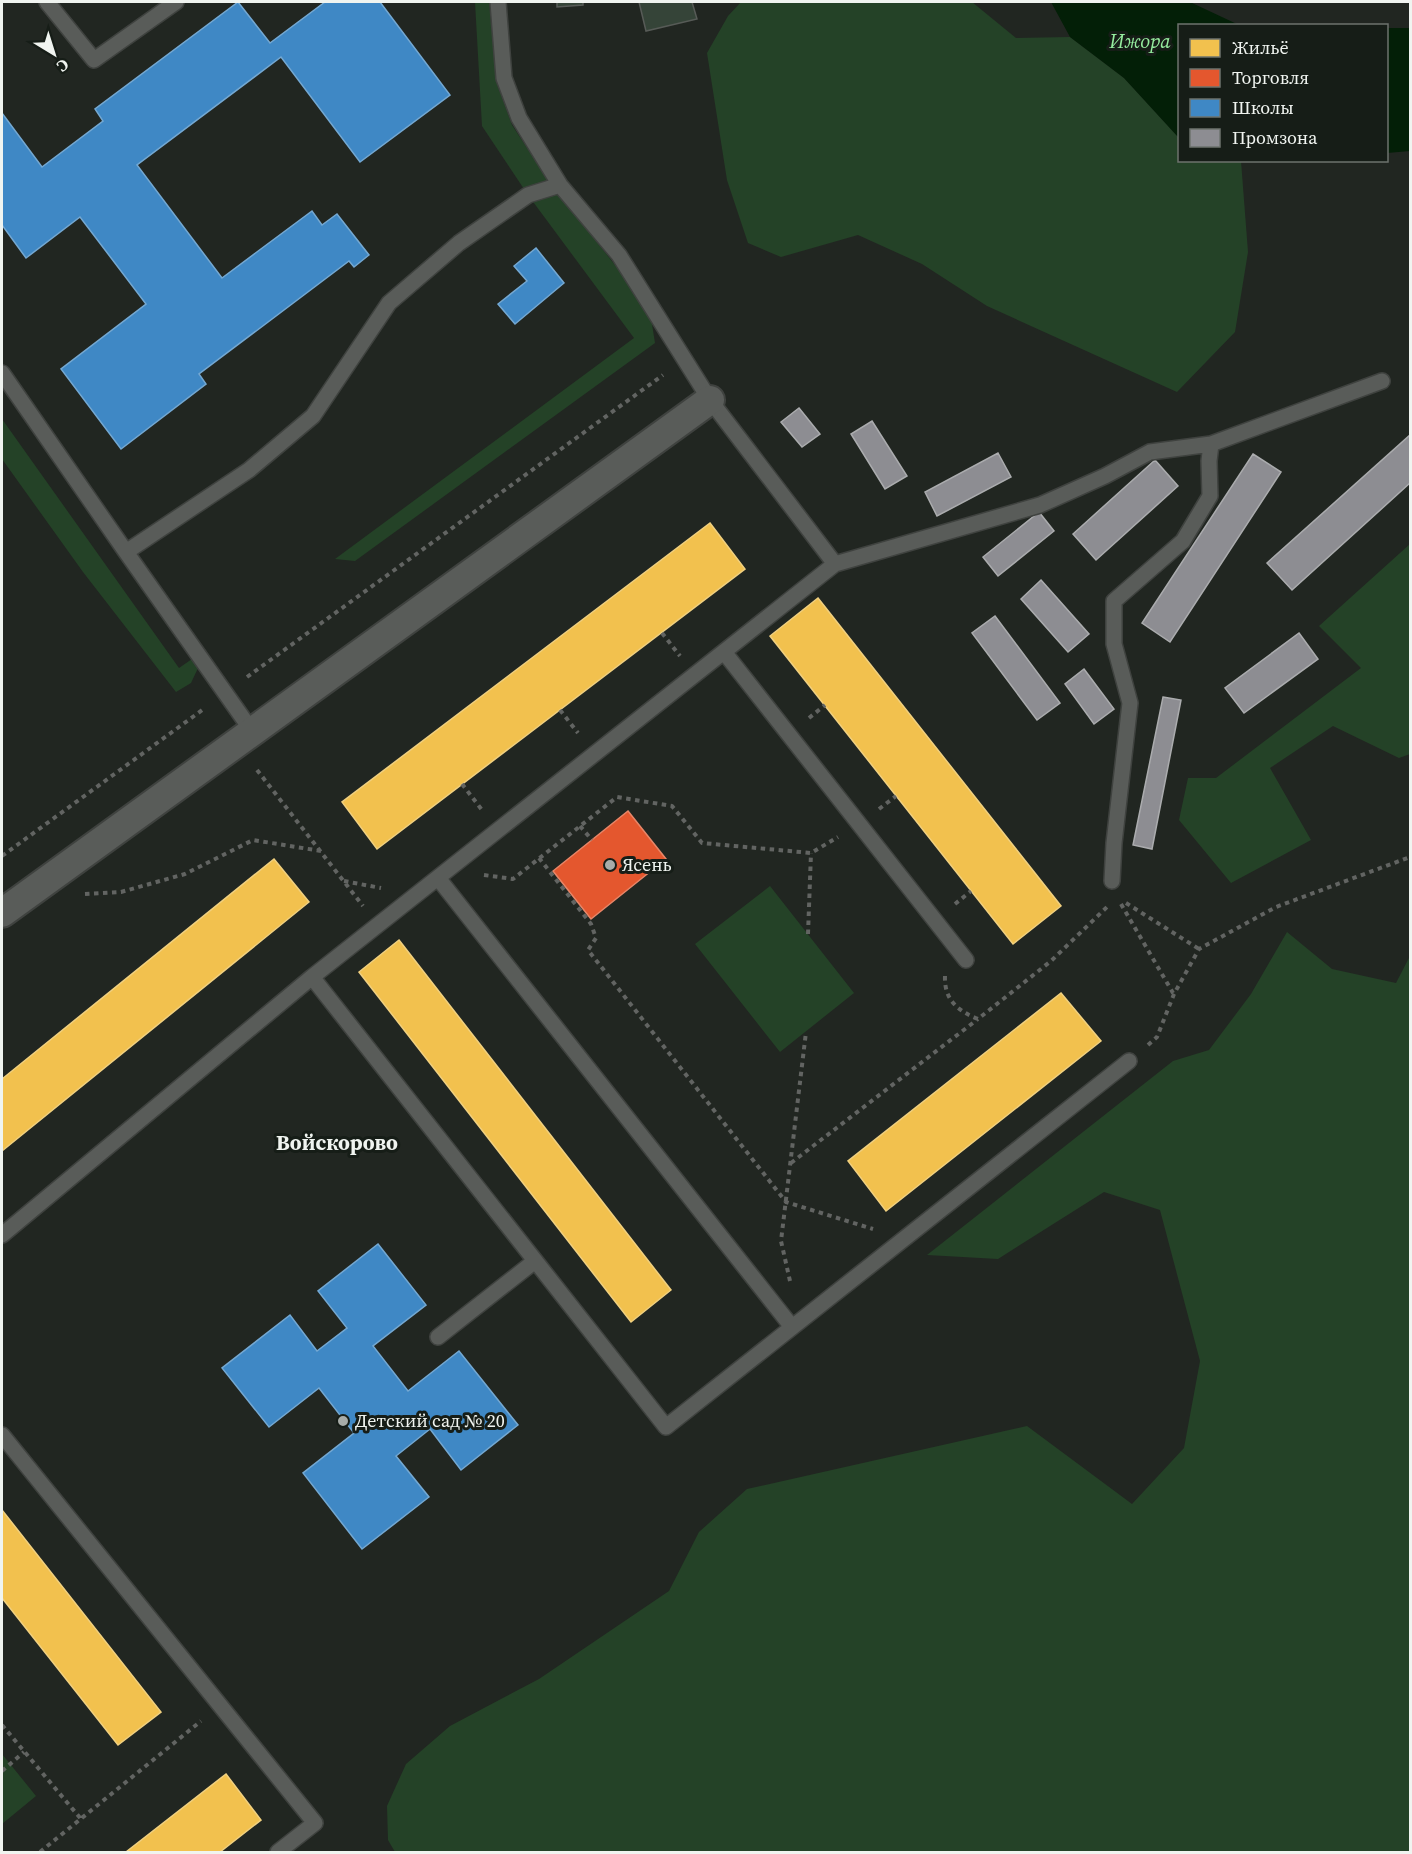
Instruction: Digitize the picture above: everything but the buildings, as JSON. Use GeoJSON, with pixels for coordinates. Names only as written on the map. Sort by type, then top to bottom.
{"type":"FeatureCollection","features":[{"type":"Feature","properties":{"kind":"street"},"geometry":{"type":"LineString","coordinates":[[2,913],[710,400]]}},
{"type":"Feature","properties":{"kind":"lane"},"geometry":{"type":"LineString","coordinates":[[48,2],[94,60],[176,2]]}},
{"type":"Feature","properties":{"kind":"lane"},"geometry":{"type":"LineString","coordinates":[[498,2],[504,78],[519,118],[560,185],[619,255],[710,400],[835,564]]}},
{"type":"Feature","properties":{"kind":"lane"},"geometry":{"type":"LineString","coordinates":[[126,552],[249,470],[313,416],[388,303],[459,243],[528,195],[560,185]]}},
{"type":"Feature","properties":{"kind":"lane"},"geometry":{"type":"LineString","coordinates":[[2,373],[226,693],[244,737]]}},
{"type":"Feature","properties":{"kind":"lane"},"geometry":{"type":"LineString","coordinates":[[2,1234],[312,978],[835,564],[1040,505],[1105,477],[1150,452],[1211,444],[1382,381]]}},
{"type":"Feature","properties":{"kind":"lane"},"geometry":{"type":"LineString","coordinates":[[1112,881],[1114,843],[1130,703],[1114,644],[1114,601],[1183,541],[1210,496],[1211,444]]}},
{"type":"Feature","properties":{"kind":"lane"},"geometry":{"type":"LineString","coordinates":[[724,652],[966,960]]}},
{"type":"Feature","properties":{"kind":"lane"},"geometry":{"type":"LineString","coordinates":[[443,874],[796,1324]]}},
{"type":"Feature","properties":{"kind":"lane"},"geometry":{"type":"LineString","coordinates":[[312,978],[666,1427],[1129,1061]]}},
{"type":"Feature","properties":{"kind":"lane"},"geometry":{"type":"LineString","coordinates":[[438,1337],[535,1261]]}},
{"type":"Feature","properties":{"kind":"lane"},"geometry":{"type":"LineString","coordinates":[[2,1436],[315,1823],[278,1852]]}},
{"type":"Feature","properties":{"kind":"path"},"geometry":{"type":"LineString","coordinates":[[2,856],[685,359]]}},
{"type":"Feature","properties":{"kind":"path"},"geometry":{"type":"LineString","coordinates":[[244,737],[321,851],[379,925]]}},
{"type":"Feature","properties":{"kind":"path"},"geometry":{"type":"LineString","coordinates":[[443,874],[513,879],[617,797],[672,806],[702,843],[811,853],[860,824]]}},
{"type":"Feature","properties":{"kind":"path"},"geometry":{"type":"LineString","coordinates":[[580,825],[592,840]]}},
{"type":"Feature","properties":{"kind":"path"},"geometry":{"type":"LineString","coordinates":[[76,895],[121,892],[185,874],[254,840],[321,851]]}},
{"type":"Feature","properties":{"kind":"path"},"geometry":{"type":"LineString","coordinates":[[808,934],[811,853]]}},
{"type":"Feature","properties":{"kind":"path"},"geometry":{"type":"LineString","coordinates":[[1157,1037],[1174,994],[1199,949],[1276,908],[1410,857]]}},
{"type":"Feature","properties":{"kind":"path"},"geometry":{"type":"LineString","coordinates":[[539,858],[591,924],[596,938],[588,950],[786,1202],[903,1239]]}},
{"type":"Feature","properties":{"kind":"path"},"geometry":{"type":"LineString","coordinates":[[1112,881],[1117,898],[1174,994]]}},
{"type":"Feature","properties":{"kind":"path"},"geometry":{"type":"LineString","coordinates":[[1117,898],[1199,949]]}},
{"type":"Feature","properties":{"kind":"path"},"geometry":{"type":"LineString","coordinates":[[790,1163],[1051,961],[1117,898]]}},
{"type":"Feature","properties":{"kind":"path"},"geometry":{"type":"LineString","coordinates":[[956,947],[944,978],[946,994],[961,1012],[978,1019]]}},
{"type":"Feature","properties":{"kind":"path"},"geometry":{"type":"LineString","coordinates":[[796,1324],[781,1241],[806,1032]]}},
{"type":"Feature","properties":{"kind":"path"},"geometry":{"type":"LineString","coordinates":[[40,1852],[220,1705]]}},
{"type":"Feature","properties":{"kind":"path"},"geometry":{"type":"LineString","coordinates":[[2,1725],[81,1819]]}},
{"type":"Feature","properties":{"kind":"path"},"geometry":{"type":"LineString","coordinates":[[2,1771],[24,1752]]}},
{"type":"Feature","properties":{"kind":"shaded area"},"geometry":{"type":"Polygon","coordinates":[[[475,2],[489,2],[497,84],[512,125],[546,177],[622,274],[651,318],[655,343],[355,561],[335,559],[634,338],[528,195],[482,126],[475,2]]]}},
{"type":"Feature","properties":{"kind":"shaded area"},"geometry":{"type":"Polygon","coordinates":[[[741,2],[972,2],[1016,38],[1070,37],[1124,78],[1178,137],[1178,162],[1241,162],[1248,252],[1235,332],[1177,392],[987,306],[922,264],[858,235],[781,257],[748,243],[727,180],[707,53],[728,16],[741,2]]]}},
{"type":"Feature","properties":{"kind":"shaded area"},"geometry":{"type":"Polygon","coordinates":[[[2,419],[179,668],[192,659],[198,668],[191,683],[176,692],[83,572],[2,459],[2,419]]]}},
{"type":"Feature","properties":{"kind":"shaded area"},"geometry":{"type":"Polygon","coordinates":[[[1410,544],[1410,754],[1399,758],[1333,726],[1270,768],[1311,840],[1231,883],[1179,820],[1188,778],[1216,778],[1361,668],[1319,626],[1410,544]]]}},
{"type":"Feature","properties":{"kind":"shaded area"},"geometry":{"type":"Polygon","coordinates":[[[770,886],[854,993],[780,1052],[695,944],[770,886]]]}},
{"type":"Feature","properties":{"kind":"shaded area"},"geometry":{"type":"Polygon","coordinates":[[[1287,932],[1332,969],[1396,983],[1410,956],[1410,1852],[395,1852],[388,1840],[387,1806],[406,1764],[450,1726],[539,1679],[669,1591],[699,1532],[747,1489],[1027,1426],[1132,1504],[1184,1448],[1200,1361],[1160,1210],[1104,1192],[998,1259],[927,1255],[1173,1061],[1209,1050],[1251,994],[1287,932]]]}},
{"type":"Feature","properties":{"kind":"shaded area"},"geometry":{"type":"Polygon","coordinates":[[[2,1754],[36,1796],[2,1824],[2,1754]]]}},
{"type":"Feature","properties":{"kind":"water","name":"Ижора"},"geometry":{"type":"Polygon","coordinates":[[[1051,2],[1190,2],[1237,24],[1178,24],[1178,137],[1124,78],[1070,37],[1051,2]]]}},
{"type":"Feature","properties":{"kind":"water"},"geometry":{"type":"Polygon","coordinates":[[[1388,28],[1410,28],[1410,151],[1388,153],[1388,28]]]}},
{"type":"Feature","properties":{"kind":"place","name":"Ясень"},"geometry":{"type":"Point","coordinates":[610,865]}},
{"type":"Feature","properties":{"kind":"place","name":"Детский сад № 20"},"geometry":{"type":"Point","coordinates":[343,1421]}},
{"type":"Feature","properties":{"kind":"district","name":"Войскорово"},"geometry":{"type":"Point","coordinates":[337,1143]}}]}
